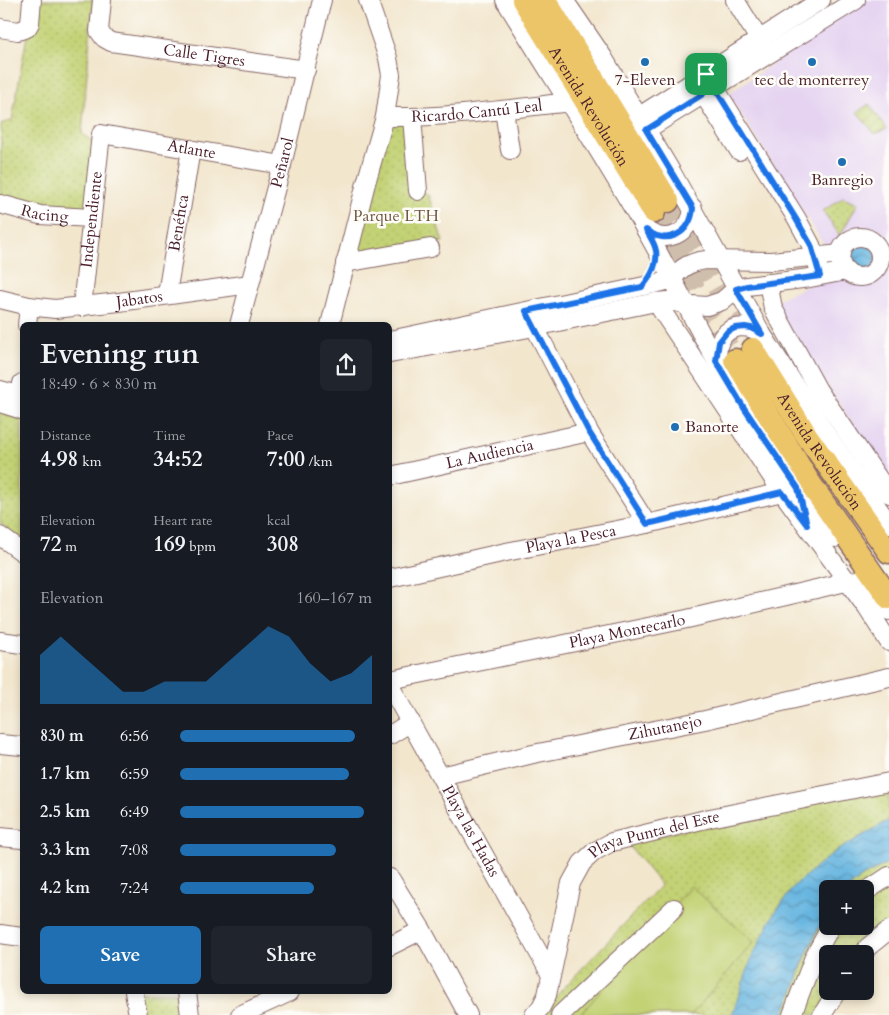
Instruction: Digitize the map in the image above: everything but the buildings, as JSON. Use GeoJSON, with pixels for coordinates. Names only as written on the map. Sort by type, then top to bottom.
{"type":"FeatureCollection","features":[{"type":"Feature","properties":{"kind":"main road","name":"Avenida Revolución"},"geometry":{"type":"LineString","coordinates":[[523,0],[656,214]]}},
{"type":"Feature","properties":{"kind":"main road","name":"Avenida Revolución"},"geometry":{"type":"LineString","coordinates":[[545,0],[656,214]]}},
{"type":"Feature","properties":{"kind":"main road","name":"Avenida Revolución"},"geometry":{"type":"LineString","coordinates":[[742,351],[807,436],[889,552]]}},
{"type":"Feature","properties":{"kind":"main road","name":"Avenida Revolución"},"geometry":{"type":"LineString","coordinates":[[742,351],[807,479],[889,598]]}},
{"type":"Feature","properties":{"kind":"street"},"geometry":{"type":"LineString","coordinates":[[0,28],[24,30],[30,23],[32,0]]}},
{"type":"Feature","properties":{"kind":"street","name":"Calle Tigres"},"geometry":{"type":"LineString","coordinates":[[102,0],[100,34],[111,42],[306,70]]}},
{"type":"Feature","properties":{"kind":"street","name":"Peñarol"},"geometry":{"type":"LineString","coordinates":[[240,322],[282,165],[322,0]]}},
{"type":"Feature","properties":{"kind":"street"},"geometry":{"type":"LineString","coordinates":[[331,322],[385,117],[391,75],[388,58],[368,0]]}},
{"type":"Feature","properties":{"kind":"street"},"geometry":{"type":"LineString","coordinates":[[505,0],[570,102],[656,214],[657,236],[663,237],[678,234],[690,221],[693,208]]}},
{"type":"Feature","properties":{"kind":"street"},"geometry":{"type":"LineString","coordinates":[[564,0],[603,57],[693,208],[736,289],[742,351],[744,408],[790,490],[807,525],[889,642]]}},
{"type":"Feature","properties":{"kind":"street"},"geometry":{"type":"LineString","coordinates":[[735,0],[768,55]]}},
{"type":"Feature","properties":{"kind":"street"},"geometry":{"type":"LineString","coordinates":[[642,124],[704,84],[760,39],[821,0]]}},
{"type":"Feature","properties":{"kind":"street"},"geometry":{"type":"LineString","coordinates":[[704,84],[768,55],[856,0]]}},
{"type":"Feature","properties":{"kind":"street"},"geometry":{"type":"LineString","coordinates":[[704,84],[784,221],[809,258],[815,277]]}},
{"type":"Feature","properties":{"kind":"street","name":"Ricardo Cantú Leal"},"geometry":{"type":"LineString","coordinates":[[385,117],[412,117],[504,110],[570,102]]}},
{"type":"Feature","properties":{"kind":"street"},"geometry":{"type":"LineString","coordinates":[[504,110],[510,150]]}},
{"type":"Feature","properties":{"kind":"street"},"geometry":{"type":"LineString","coordinates":[[412,117],[418,191]]}},
{"type":"Feature","properties":{"kind":"street","name":"Atlante"},"geometry":{"type":"LineString","coordinates":[[101,134],[282,165]]}},
{"type":"Feature","properties":{"kind":"street","name":"Independiente"},"geometry":{"type":"LineString","coordinates":[[82,307],[101,134]]}},
{"type":"Feature","properties":{"kind":"street","name":"Benéfica"},"geometry":{"type":"LineString","coordinates":[[167,294],[191,149]]}},
{"type":"Feature","properties":{"kind":"street","name":"Racing"},"geometry":{"type":"LineString","coordinates":[[0,204],[40,215],[91,218]]}},
{"type":"Feature","properties":{"kind":"street"},"geometry":{"type":"LineString","coordinates":[[642,287],[653,270],[656,255],[656,214]]}},
{"type":"Feature","properties":{"kind":"street"},"geometry":{"type":"LineString","coordinates":[[880,250],[860,238],[850,240],[844,244],[841,263],[846,271],[856,276],[867,276],[876,270],[880,250],[889,237]]}},
{"type":"Feature","properties":{"kind":"street"},"geometry":{"type":"LineString","coordinates":[[345,263],[430,248]]}},
{"type":"Feature","properties":{"kind":"street"},"geometry":{"type":"LineString","coordinates":[[655,248],[684,303],[742,351],[825,432],[889,524]]}},
{"type":"Feature","properties":{"kind":"street"},"geometry":{"type":"LineString","coordinates":[[392,340],[642,287],[672,278],[692,263],[706,260],[771,261],[841,254]]}},
{"type":"Feature","properties":{"kind":"street"},"geometry":{"type":"LineString","coordinates":[[392,354],[534,328],[656,302],[668,301],[699,306],[715,304],[729,296],[736,289],[747,286],[846,271]]}},
{"type":"Feature","properties":{"kind":"street"},"geometry":{"type":"LineString","coordinates":[[768,283],[773,308],[818,390],[889,494]]}},
{"type":"Feature","properties":{"kind":"street","name":"Jabatos"},"geometry":{"type":"LineString","coordinates":[[0,299],[29,306],[55,309],[250,284]]}},
{"type":"Feature","properties":{"kind":"street"},"geometry":{"type":"LineString","coordinates":[[656,302],[790,490],[889,611]]}},
{"type":"Feature","properties":{"kind":"street"},"geometry":{"type":"LineString","coordinates":[[27,322],[29,306]]}},
{"type":"Feature","properties":{"kind":"street"},"geometry":{"type":"LineString","coordinates":[[526,311],[589,432],[647,524]]}},
{"type":"Feature","properties":{"kind":"street"},"geometry":{"type":"LineString","coordinates":[[0,390],[20,398]]}},
{"type":"Feature","properties":{"kind":"street"},"geometry":{"type":"LineString","coordinates":[[0,403],[20,399]]}},
{"type":"Feature","properties":{"kind":"street","name":"La Audiencia"},"geometry":{"type":"LineString","coordinates":[[392,476],[589,432]]}},
{"type":"Feature","properties":{"kind":"street","name":"Playa la Pesca"},"geometry":{"type":"LineString","coordinates":[[392,578],[506,552],[647,524],[790,490]]}},
{"type":"Feature","properties":{"kind":"street"},"geometry":{"type":"LineString","coordinates":[[0,536],[20,551]]}},
{"type":"Feature","properties":{"kind":"street","name":"Playa Montecarlo"},"geometry":{"type":"LineString","coordinates":[[392,680],[687,619],[864,579]]}},
{"type":"Feature","properties":{"kind":"street"},"geometry":{"type":"LineString","coordinates":[[0,641],[20,644]]}},
{"type":"Feature","properties":{"kind":"street","name":"Zihutanejo"},"geometry":{"type":"LineString","coordinates":[[440,776],[533,754],[705,720],[889,677]]}},
{"type":"Feature","properties":{"kind":"street","name":"Playa las Hadas"},"geometry":{"type":"LineString","coordinates":[[392,689],[551,975]]}},
{"type":"Feature","properties":{"kind":"street"},"geometry":{"type":"LineString","coordinates":[[392,734],[411,722]]}},
{"type":"Feature","properties":{"kind":"street"},"geometry":{"type":"LineString","coordinates":[[0,744],[20,746]]}},
{"type":"Feature","properties":{"kind":"street","name":"Playa Punta del Este"},"geometry":{"type":"LineString","coordinates":[[534,1015],[541,1007],[547,995],[571,883],[582,863],[595,851],[612,842],[710,818],[889,782]]}},
{"type":"Feature","properties":{"kind":"street"},"geometry":{"type":"LineString","coordinates":[[0,837],[20,839]]}},
{"type":"Feature","properties":{"kind":"street"},"geometry":{"type":"LineString","coordinates":[[874,886],[889,876]]}},
{"type":"Feature","properties":{"kind":"street"},"geometry":{"type":"LineString","coordinates":[[392,881],[422,930],[468,1015]]}},
{"type":"Feature","properties":{"kind":"street"},"geometry":{"type":"LineString","coordinates":[[560,1015],[674,908],[565,1015]]}},
{"type":"Feature","properties":{"kind":"street"},"geometry":{"type":"LineString","coordinates":[[392,945],[422,930]]}},
{"type":"Feature","properties":{"kind":"street"},"geometry":{"type":"LineString","coordinates":[[870,945],[889,930]]}},
{"type":"Feature","properties":{"kind":"street"},"geometry":{"type":"LineString","coordinates":[[0,934],[20,937]]}},
{"type":"Feature","properties":{"kind":"street"},"geometry":{"type":"LineString","coordinates":[[792,1015],[814,957],[826,935]]}},
{"type":"Feature","properties":{"kind":"street"},"geometry":{"type":"LineString","coordinates":[[134,994],[138,1015]]}},
{"type":"Feature","properties":{"kind":"street"},"geometry":{"type":"LineString","coordinates":[[187,994],[190,1015]]}},
{"type":"Feature","properties":{"kind":"street"},"geometry":{"type":"LineString","coordinates":[[240,1015],[286,994]]}},
{"type":"Feature","properties":{"kind":"street"},"geometry":{"type":"LineString","coordinates":[[822,1015],[831,1000]]}},
{"type":"Feature","properties":{"kind":"shaded area"},"geometry":{"type":"Polygon","coordinates":[[[866,0],[889,0],[889,479],[772,302],[841,271],[728,94],[866,0]]]}},
{"type":"Feature","properties":{"kind":"green space"},"geometry":{"type":"Polygon","coordinates":[[[31,0],[93,0],[82,134],[95,143],[87,204],[82,210],[52,212],[0,198],[1,124],[12,120],[28,30],[31,0]]]}},
{"type":"Feature","properties":{"kind":"green space"},"geometry":{"type":"Polygon","coordinates":[[[869,104],[887,129],[875,134],[857,112],[869,104]]]}},
{"type":"Feature","properties":{"kind":"green space","name":"Parque LTH"},"geometry":{"type":"Polygon","coordinates":[[[385,117],[412,117],[418,191],[428,194],[443,242],[361,256],[353,245],[385,117]]]}},
{"type":"Feature","properties":{"kind":"green space"},"geometry":{"type":"Polygon","coordinates":[[[843,197],[858,203],[840,236],[823,211],[843,197]]]}},
{"type":"Feature","properties":{"kind":"green space"},"geometry":{"type":"Polygon","coordinates":[[[0,408],[5,415],[20,418],[20,540],[0,523],[0,408]]]}},
{"type":"Feature","properties":{"kind":"green space"},"geometry":{"type":"Polygon","coordinates":[[[889,783],[889,820],[833,853],[792,889],[774,914],[732,1015],[538,1015],[661,885],[627,843],[889,783]]]}},
{"type":"Feature","properties":{"kind":"green space"},"geometry":{"type":"Polygon","coordinates":[[[889,862],[889,930],[873,945],[819,945],[819,1000],[826,1000],[822,1015],[783,1015],[819,928],[819,935],[874,935],[874,880],[858,880],[889,862]]]}},
{"type":"Feature","properties":{"kind":"green space"},"geometry":{"type":"Polygon","coordinates":[[[691,886],[754,942],[691,1015],[580,1015],[691,886]]]}},
{"type":"Feature","properties":{"kind":"green space"},"geometry":{"type":"Polygon","coordinates":[[[136,994],[185,994],[188,1015],[139,1015],[136,994]]]}},
{"type":"Feature","properties":{"kind":"water"},"geometry":{"type":"Polygon","coordinates":[[[861,242],[872,246],[876,257],[872,268],[861,272],[850,268],[846,257],[850,246],[861,242]]]}},
{"type":"Feature","properties":{"kind":"water"},"geometry":{"type":"Polygon","coordinates":[[[889,820],[889,862],[858,880],[819,880],[819,927],[802,964],[783,1015],[732,1015],[752,957],[774,914],[795,885],[833,853],[889,820]]]}},
{"type":"Feature","properties":{"kind":"tunnel"},"geometry":{"type":"LineString","coordinates":[[668,201],[753,349]]}},
{"type":"Feature","properties":{"kind":"tunnel"},"geometry":{"type":"LineString","coordinates":[[654,212],[684,271],[735,360]]}},
{"type":"Feature","properties":{"kind":"place","name":"7-Eleven"},"geometry":{"type":"Point","coordinates":[645,62]}},
{"type":"Feature","properties":{"kind":"place","name":"tec de monterrey"},"geometry":{"type":"Point","coordinates":[812,62]}},
{"type":"Feature","properties":{"kind":"place","name":"Banregio"},"geometry":{"type":"Point","coordinates":[842,162]}},
{"type":"Feature","properties":{"kind":"place","name":"Banorte"},"geometry":{"type":"Point","coordinates":[675,427]}},
{"type":"Feature","properties":{"kind":"route"},"geometry":{"type":"LineString","coordinates":[[706,74],[811,245],[820,276],[736,289],[762,334],[757,330],[745,327],[735,328],[727,332],[719,342],[716,361],[744,408],[779,457],[798,488],[807,525],[782,492],[647,524],[589,432],[526,311],[642,287],[646,282],[653,270],[656,255],[655,248],[646,230],[663,237],[678,234],[690,221],[693,208],[646,130],[703,94],[695,82],[706,74]]}}]}
